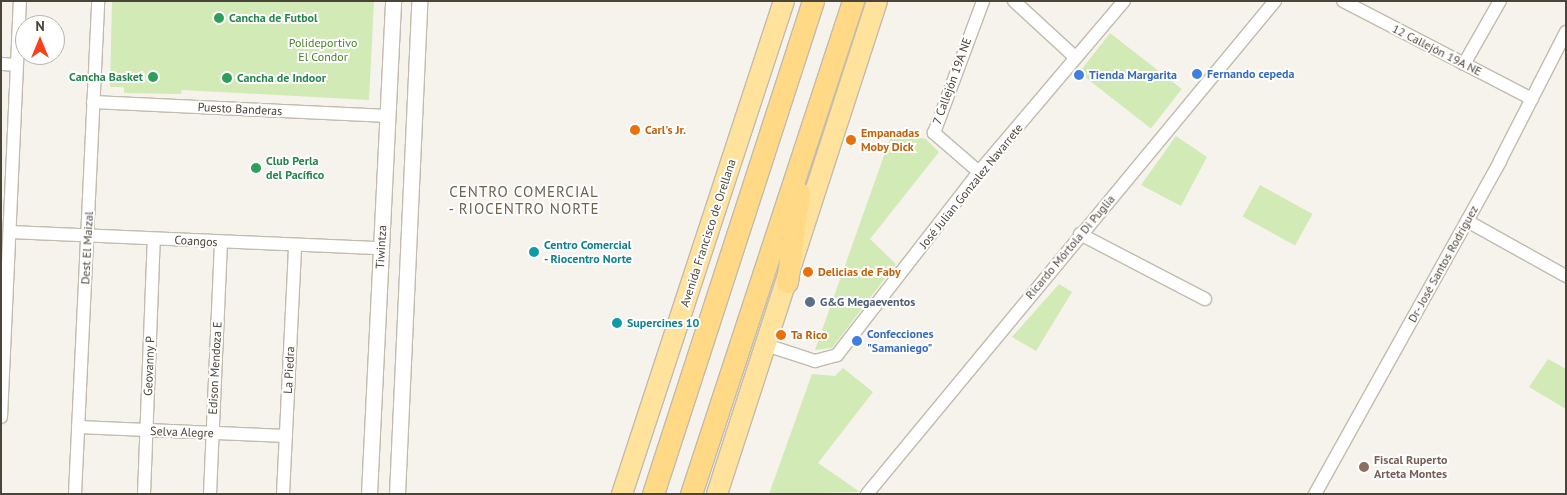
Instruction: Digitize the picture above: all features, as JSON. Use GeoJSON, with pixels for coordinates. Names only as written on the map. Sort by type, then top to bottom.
{"type":"FeatureCollection","features":[{"type":"Feature","properties":{"kind":"highway"},"geometry":{"type":"LineString","coordinates":[[653,494],[813,1]]}},
{"type":"Feature","properties":{"kind":"highway"},"geometry":{"type":"LineString","coordinates":[[691,494],[807,136],[853,1]]}},
{"type":"Feature","properties":{"kind":"highway"},"geometry":{"type":"LineString","coordinates":[[787,282],[807,136]]}},
{"type":"Feature","properties":{"kind":"main road","name":"Avenida Francisco de Orellana"},"geometry":{"type":"LineString","coordinates":[[622,494],[784,1]]}},
{"type":"Feature","properties":{"kind":"main road"},"geometry":{"type":"LineString","coordinates":[[717,494],[878,1]]}},
{"type":"Feature","properties":{"kind":"street"},"geometry":{"type":"LineString","coordinates":[[19,15],[20,1]]}},
{"type":"Feature","properties":{"kind":"street","name":"Dest El Maizal"},"geometry":{"type":"LineString","coordinates":[[74,494],[98,1]]}},
{"type":"Feature","properties":{"kind":"street","name":"Tiwintza"},"geometry":{"type":"LineString","coordinates":[[370,494],[393,1]]}},
{"type":"Feature","properties":{"kind":"street"},"geometry":{"type":"LineString","coordinates":[[398,494],[419,1]]}},
{"type":"Feature","properties":{"kind":"street","name":"7 Callejón 19A NE"},"geometry":{"type":"LineString","coordinates":[[980,172],[934,132],[983,1]]}},
{"type":"Feature","properties":{"kind":"street"},"geometry":{"type":"LineString","coordinates":[[1014,1],[1075,57]]}},
{"type":"Feature","properties":{"kind":"street","name":"José Julian Gonzalez Navarrete"},"geometry":{"type":"LineString","coordinates":[[766,345],[815,361],[838,355],[980,172],[1124,1]]}},
{"type":"Feature","properties":{"kind":"street","name":"Ricardo Mórtola Di Puglia"},"geometry":{"type":"LineString","coordinates":[[867,494],[1080,234],[1275,1]]}},
{"type":"Feature","properties":{"kind":"street","name":"12 Callejón 19A NE"},"geometry":{"type":"LineString","coordinates":[[1343,1],[1532,99]]}},
{"type":"Feature","properties":{"kind":"street"},"geometry":{"type":"LineString","coordinates":[[1464,64],[1500,1]]}},
{"type":"Feature","properties":{"kind":"street","name":"Dr- José Santos Rodríguez"},"geometry":{"type":"LineString","coordinates":[[1315,494],[1467,221],[1566,32]]}},
{"type":"Feature","properties":{"kind":"street"},"geometry":{"type":"LineString","coordinates":[[1,64],[15,65]]}},
{"type":"Feature","properties":{"kind":"street"},"geometry":{"type":"LineString","coordinates":[[1,416],[17,65]]}},
{"type":"Feature","properties":{"kind":"street","name":"Puesto Banderas"},"geometry":{"type":"LineString","coordinates":[[93,102],[388,116]]}},
{"type":"Feature","properties":{"kind":"street"},"geometry":{"type":"LineString","coordinates":[[1467,221],[1566,276]]}},
{"type":"Feature","properties":{"kind":"street","name":"Coangos"},"geometry":{"type":"LineString","coordinates":[[10,232],[88,237],[381,248]]}},
{"type":"Feature","properties":{"kind":"street"},"geometry":{"type":"LineString","coordinates":[[1080,234],[1205,298]]}},
{"type":"Feature","properties":{"kind":"street","name":"Geovanny P"},"geometry":{"type":"LineString","coordinates":[[144,494],[154,239]]}},
{"type":"Feature","properties":{"kind":"street","name":"Edison Mendoza E"},"geometry":{"type":"LineString","coordinates":[[210,494],[221,242]]}},
{"type":"Feature","properties":{"kind":"street","name":"La Piedra"},"geometry":{"type":"LineString","coordinates":[[283,494],[294,245]]}},
{"type":"Feature","properties":{"kind":"street","name":"Selva Alegre"},"geometry":{"type":"LineString","coordinates":[[78,427],[286,436]]}},
{"type":"Feature","properties":{"kind":"green space","name":"Polideportivo El Condor"},"geometry":{"type":"Polygon","coordinates":[[[112,1],[374,1],[369,100],[182,90],[181,94],[124,93],[124,87],[110,87],[112,1]]]}},
{"type":"Feature","properties":{"kind":"green space"},"geometry":{"type":"Polygon","coordinates":[[[1110,33],[1182,89],[1151,128],[1079,72],[1110,33]]]}},
{"type":"Feature","properties":{"kind":"green space"},"geometry":{"type":"Polygon","coordinates":[[[892,133],[926,139],[939,152],[870,239],[896,264],[832,348],[815,350],[892,133]]]}},
{"type":"Feature","properties":{"kind":"green space"},"geometry":{"type":"Polygon","coordinates":[[[1176,136],[1207,157],[1181,206],[1141,185],[1176,136]]]}},
{"type":"Feature","properties":{"kind":"green space"},"geometry":{"type":"Polygon","coordinates":[[[1260,185],[1312,214],[1295,246],[1243,216],[1260,185]]]}},
{"type":"Feature","properties":{"kind":"green space"},"geometry":{"type":"Polygon","coordinates":[[[1059,284],[1072,292],[1036,351],[1012,337],[1059,284]]]}},
{"type":"Feature","properties":{"kind":"green space"},"geometry":{"type":"Polygon","coordinates":[[[1548,359],[1566,369],[1566,409],[1529,387],[1548,359]]]}},
{"type":"Feature","properties":{"kind":"green space"},"geometry":{"type":"Polygon","coordinates":[[[843,368],[873,392],[818,463],[860,492],[769,494],[812,374],[835,376],[843,368]]]}},
{"type":"Feature","properties":{"kind":"place","name":"Cancha de Futbol"},"geometry":{"type":"Point","coordinates":[219,18]}},
{"type":"Feature","properties":{"kind":"place","name":"Fernando cepeda"},"geometry":{"type":"Point","coordinates":[1197,74]}},
{"type":"Feature","properties":{"kind":"place","name":"Tienda Margarita"},"geometry":{"type":"Point","coordinates":[1079,75]}},
{"type":"Feature","properties":{"kind":"place","name":"Cancha Basket"},"geometry":{"type":"Point","coordinates":[153,77]}},
{"type":"Feature","properties":{"kind":"place","name":"Cancha de Indoor"},"geometry":{"type":"Point","coordinates":[227,78]}},
{"type":"Feature","properties":{"kind":"place","name":"Carl's Jr."},"geometry":{"type":"Point","coordinates":[635,130]}},
{"type":"Feature","properties":{"kind":"place","name":"Empanadas Moby Dick"},"geometry":{"type":"Point","coordinates":[851,140]}},
{"type":"Feature","properties":{"kind":"place","name":"Club Perla del Pacífico"},"geometry":{"type":"Point","coordinates":[256,168]}},
{"type":"Feature","properties":{"kind":"place","name":"Centro Comercial - Riocentro Norte"},"geometry":{"type":"Point","coordinates":[534,252]}},
{"type":"Feature","properties":{"kind":"place","name":"Delicias de Faby"},"geometry":{"type":"Point","coordinates":[808,272]}},
{"type":"Feature","properties":{"kind":"place","name":"G&G Megaeventos"},"geometry":{"type":"Point","coordinates":[810,302]}},
{"type":"Feature","properties":{"kind":"place","name":"Supercines 10"},"geometry":{"type":"Point","coordinates":[617,323]}},
{"type":"Feature","properties":{"kind":"place","name":"Ta Rico"},"geometry":{"type":"Point","coordinates":[781,335]}},
{"type":"Feature","properties":{"kind":"place","name":"Confecciones \"Samaniego\""},"geometry":{"type":"Point","coordinates":[857,341]}},
{"type":"Feature","properties":{"kind":"place","name":"Fiscal Ruperto Arteta Montes"},"geometry":{"type":"Point","coordinates":[1364,467]}},
{"type":"Feature","properties":{"kind":"district","name":"CENTRO COMERCIAL - RIOCENTRO NORTE"},"geometry":{"type":"Point","coordinates":[524,200]}}]}
